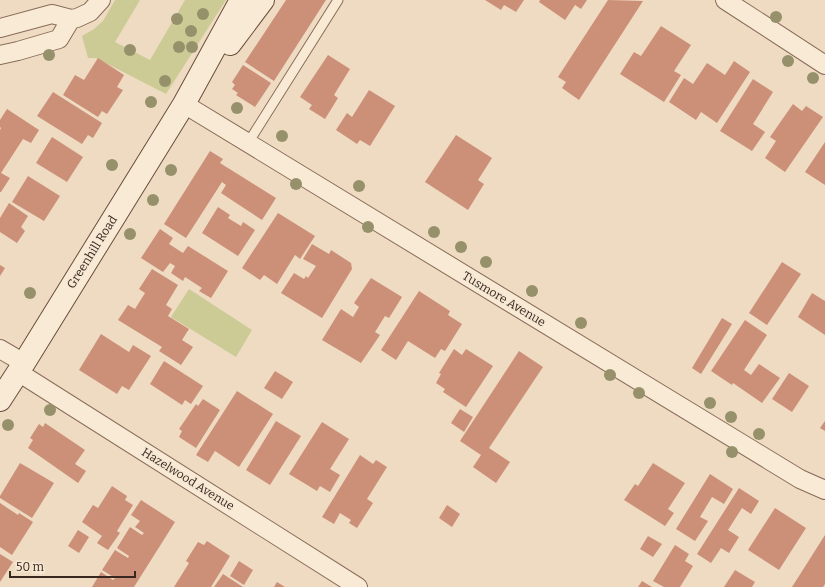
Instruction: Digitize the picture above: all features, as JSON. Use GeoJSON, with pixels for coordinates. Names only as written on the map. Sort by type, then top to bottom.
{"type":"FeatureCollection","features":[{"type":"Feature","properties":{"kind":"main road","name":"Greenhill Road"},"geometry":{"type":"LineString","coordinates":[[0,400],[184,104],[241,0]]}},
{"type":"Feature","properties":{"kind":"main road","name":"Greenhill Road"},"geometry":{"type":"LineString","coordinates":[[184,104],[263,0]]}},
{"type":"Feature","properties":{"kind":"street"},"geometry":{"type":"LineString","coordinates":[[0,28],[52,14],[71,19],[77,18],[90,12],[101,0]]}},
{"type":"Feature","properties":{"kind":"street"},"geometry":{"type":"LineString","coordinates":[[729,1],[825,65]]}},
{"type":"Feature","properties":{"kind":"street"},"geometry":{"type":"LineString","coordinates":[[0,56],[59,40],[71,19]]}},
{"type":"Feature","properties":{"kind":"street","name":"Tusmore Avenue"},"geometry":{"type":"LineString","coordinates":[[184,104],[800,479],[825,490]]}},
{"type":"Feature","properties":{"kind":"street","name":"Hazelwood Avenue"},"geometry":{"type":"LineString","coordinates":[[0,349],[21,368],[358,587]]}},
{"type":"Feature","properties":{"kind":"lane"},"geometry":{"type":"LineString","coordinates":[[248,144],[338,0]]}},
{"type":"Feature","properties":{"kind":"shaded area"},"geometry":{"type":"Polygon","coordinates":[[[115,0],[140,0],[115,42],[150,60],[185,0],[226,0],[166,94],[96,58],[88,58],[82,36],[94,29],[103,21],[115,0]]]}},
{"type":"Feature","properties":{"kind":"shaded area"},"geometry":{"type":"Polygon","coordinates":[[[189,289],[252,330],[236,357],[171,317],[189,289]]]}},
{"type":"Feature","properties":{"kind":"building"},"geometry":{"type":"Polygon","coordinates":[[[286,0],[326,0],[274,81],[245,62],[286,0]]]}},
{"type":"Feature","properties":{"kind":"building"},"geometry":{"type":"Polygon","coordinates":[[[485,0],[524,0],[516,12],[504,5],[501,10],[485,0]]]}},
{"type":"Feature","properties":{"kind":"building"},"geometry":{"type":"Polygon","coordinates":[[[540,0],[587,0],[581,9],[575,5],[565,20],[539,2],[540,0]]]}},
{"type":"Feature","properties":{"kind":"building"},"geometry":{"type":"Polygon","coordinates":[[[608,0],[643,1],[579,100],[562,88],[566,82],[558,77],[608,0]]]}},
{"type":"Feature","properties":{"kind":"building"},"geometry":{"type":"Polygon","coordinates":[[[661,26],[691,45],[674,71],[681,75],[664,102],[620,74],[634,52],[641,56],[661,26]]]}},
{"type":"Feature","properties":{"kind":"building"},"geometry":{"type":"Polygon","coordinates":[[[328,55],[350,69],[334,95],[338,98],[325,119],[309,109],[312,105],[300,97],[328,55]]]}},
{"type":"Feature","properties":{"kind":"building"},"geometry":{"type":"Polygon","coordinates":[[[98,58],[124,75],[117,87],[123,90],[107,114],[102,111],[98,117],[63,95],[75,75],[84,80],[98,58]]]}},
{"type":"Feature","properties":{"kind":"building"},"geometry":{"type":"Polygon","coordinates":[[[734,61],[750,72],[717,123],[701,112],[696,120],[669,102],[684,78],[693,84],[707,63],[725,75],[734,61]]]}},
{"type":"Feature","properties":{"kind":"building"},"geometry":{"type":"Polygon","coordinates":[[[243,65],[271,83],[255,107],[236,95],[238,93],[232,89],[235,85],[232,82],[243,65]]]}},
{"type":"Feature","properties":{"kind":"building"},"geometry":{"type":"Polygon","coordinates":[[[753,79],[773,92],[753,124],[765,132],[752,151],[720,131],[753,79]]]}},
{"type":"Feature","properties":{"kind":"building"},"geometry":{"type":"Polygon","coordinates":[[[369,90],[395,106],[370,146],[360,140],[357,144],[336,130],[347,113],[352,117],[369,90]]]}},
{"type":"Feature","properties":{"kind":"building"},"geometry":{"type":"Polygon","coordinates":[[[53,92],[102,123],[93,138],[88,135],[82,144],[37,116],[53,92]]]}},
{"type":"Feature","properties":{"kind":"building"},"geometry":{"type":"Polygon","coordinates":[[[793,104],[802,111],[806,106],[823,117],[785,172],[765,158],[776,141],[770,137],[793,104]]]}},
{"type":"Feature","properties":{"kind":"building"},"geometry":{"type":"Polygon","coordinates":[[[7,109],[39,130],[31,143],[23,139],[1,173],[10,178],[0,192],[0,120],[7,109]]]}},
{"type":"Feature","properties":{"kind":"building"},"geometry":{"type":"Polygon","coordinates":[[[456,135],[492,158],[478,180],[484,184],[468,210],[425,182],[456,135]]]}},
{"type":"Feature","properties":{"kind":"building"},"geometry":{"type":"Polygon","coordinates":[[[52,137],[83,157],[67,182],[36,163],[52,137]]]}},
{"type":"Feature","properties":{"kind":"building"},"geometry":{"type":"Polygon","coordinates":[[[825,142],[825,185],[805,172],[825,142]]]}},
{"type":"Feature","properties":{"kind":"building"},"geometry":{"type":"Polygon","coordinates":[[[210,151],[223,159],[220,163],[276,198],[262,220],[221,193],[226,185],[222,182],[186,238],[164,224],[210,151]]]}},
{"type":"Feature","properties":{"kind":"building"},"geometry":{"type":"Polygon","coordinates":[[[28,176],[60,196],[44,221],[12,202],[28,176]]]}},
{"type":"Feature","properties":{"kind":"building"},"geometry":{"type":"Polygon","coordinates":[[[9,203],[28,216],[21,227],[25,231],[17,243],[0,232],[0,218],[9,203]]]}},
{"type":"Feature","properties":{"kind":"building"},"geometry":{"type":"Polygon","coordinates":[[[218,207],[230,215],[228,218],[241,226],[243,222],[255,230],[238,256],[202,233],[218,207]]]}},
{"type":"Feature","properties":{"kind":"building"},"geometry":{"type":"Polygon","coordinates":[[[278,213],[315,236],[300,259],[295,255],[277,284],[264,275],[260,280],[242,268],[278,213]]]}},
{"type":"Feature","properties":{"kind":"building"},"geometry":{"type":"Polygon","coordinates":[[[160,229],[173,238],[169,244],[183,253],[188,246],[228,271],[211,298],[199,291],[202,288],[185,277],[183,281],[171,273],[175,266],[170,263],[163,272],[141,258],[160,229]]]}},
{"type":"Feature","properties":{"kind":"building"},"geometry":{"type":"Polygon","coordinates":[[[312,244],[329,254],[331,250],[351,263],[352,269],[322,318],[281,293],[294,273],[304,279],[306,276],[308,278],[316,266],[303,259],[312,244]]]}},
{"type":"Feature","properties":{"kind":"building"},"geometry":{"type":"Polygon","coordinates":[[[782,262],[801,274],[767,325],[749,313],[782,262]]]}},
{"type":"Feature","properties":{"kind":"building"},"geometry":{"type":"Polygon","coordinates":[[[0,265],[5,268],[0,276],[0,265]]]}},
{"type":"Feature","properties":{"kind":"building"},"geometry":{"type":"Polygon","coordinates":[[[152,269],[178,285],[166,305],[172,309],[168,316],[189,329],[182,340],[193,347],[181,365],[159,351],[162,347],[118,320],[128,305],[135,309],[145,293],[139,289],[152,269]]]}},
{"type":"Feature","properties":{"kind":"building"},"geometry":{"type":"Polygon","coordinates":[[[371,278],[402,297],[389,318],[385,316],[375,332],[380,335],[361,363],[322,340],[341,309],[353,317],[359,307],[354,303],[371,278]]]}},
{"type":"Feature","properties":{"kind":"building"},"geometry":{"type":"Polygon","coordinates":[[[419,291],[450,311],[448,315],[462,324],[445,351],[441,349],[435,358],[408,341],[396,360],[381,350],[419,291]]]}},
{"type":"Feature","properties":{"kind":"building"},"geometry":{"type":"Polygon","coordinates":[[[812,293],[825,301],[825,335],[798,317],[812,293]]]}},
{"type":"Feature","properties":{"kind":"building"},"geometry":{"type":"Polygon","coordinates":[[[722,318],[732,324],[701,374],[692,368],[722,318]]]}},
{"type":"Feature","properties":{"kind":"building"},"geometry":{"type":"Polygon","coordinates":[[[745,320],[767,335],[744,370],[751,375],[759,364],[780,378],[762,403],[733,383],[732,385],[711,371],[745,320]]]}},
{"type":"Feature","properties":{"kind":"building"},"geometry":{"type":"Polygon","coordinates":[[[101,334],[129,352],[133,345],[151,356],[129,390],[122,386],[117,394],[79,370],[101,334]]]}},
{"type":"Feature","properties":{"kind":"building"},"geometry":{"type":"Polygon","coordinates":[[[454,349],[462,355],[466,349],[493,366],[466,407],[443,392],[445,389],[436,383],[441,374],[439,373],[454,349]]]}},
{"type":"Feature","properties":{"kind":"building"},"geometry":{"type":"Polygon","coordinates":[[[519,351],[543,367],[489,448],[510,462],[496,483],[473,467],[481,455],[460,441],[519,351]]]}},
{"type":"Feature","properties":{"kind":"building"},"geometry":{"type":"Polygon","coordinates":[[[164,361],[203,386],[191,404],[185,400],[182,405],[150,384],[164,361]]]}},
{"type":"Feature","properties":{"kind":"building"},"geometry":{"type":"Polygon","coordinates":[[[275,371],[293,382],[282,399],[264,388],[275,371]]]}},
{"type":"Feature","properties":{"kind":"building"},"geometry":{"type":"Polygon","coordinates":[[[789,373],[809,386],[792,412],[772,399],[789,373]]]}},
{"type":"Feature","properties":{"kind":"building"},"geometry":{"type":"Polygon","coordinates":[[[237,391],[273,414],[239,467],[215,451],[208,462],[196,455],[237,391]]]}},
{"type":"Feature","properties":{"kind":"building"},"geometry":{"type":"Polygon","coordinates":[[[203,399],[220,410],[196,448],[179,437],[182,431],[179,429],[196,404],[198,406],[203,399]]]}},
{"type":"Feature","properties":{"kind":"building"},"geometry":{"type":"Polygon","coordinates":[[[460,409],[473,417],[464,432],[451,423],[460,409]]]}},
{"type":"Feature","properties":{"kind":"building"},"geometry":{"type":"Polygon","coordinates":[[[276,421],[301,436],[270,485],[246,470],[276,421]]]}},
{"type":"Feature","properties":{"kind":"building"},"geometry":{"type":"Polygon","coordinates":[[[825,421],[825,431],[820,428],[825,421]]]}},
{"type":"Feature","properties":{"kind":"building"},"geometry":{"type":"Polygon","coordinates":[[[322,422],[349,439],[330,469],[340,475],[330,492],[320,486],[317,491],[289,474],[322,422]]]}},
{"type":"Feature","properties":{"kind":"building"},"geometry":{"type":"Polygon","coordinates":[[[45,423],[85,450],[75,464],[86,471],[78,483],[28,448],[33,440],[30,438],[39,424],[43,427],[45,423]]]}},
{"type":"Feature","properties":{"kind":"building"},"geometry":{"type":"Polygon","coordinates":[[[360,455],[373,464],[376,460],[387,467],[367,499],[373,503],[357,528],[349,523],[351,520],[340,513],[334,524],[322,517],[360,455]]]}},
{"type":"Feature","properties":{"kind":"building"},"geometry":{"type":"Polygon","coordinates":[[[20,463],[54,483],[32,518],[0,498],[20,463]]]}},
{"type":"Feature","properties":{"kind":"building"},"geometry":{"type":"Polygon","coordinates":[[[653,463],[685,483],[668,509],[674,513],[665,526],[624,500],[635,484],[638,486],[653,463]]]}},
{"type":"Feature","properties":{"kind":"building"},"geometry":{"type":"Polygon","coordinates":[[[710,474],[733,489],[724,504],[712,497],[700,517],[708,521],[695,541],[676,529],[710,474]]]}},
{"type":"Feature","properties":{"kind":"building"},"geometry":{"type":"Polygon","coordinates":[[[112,486],[127,496],[125,500],[133,505],[117,531],[120,533],[108,550],[97,543],[102,536],[82,522],[93,505],[98,508],[112,486]]]}},
{"type":"Feature","properties":{"kind":"building"},"geometry":{"type":"Polygon","coordinates":[[[739,488],[759,501],[751,514],[742,508],[728,530],[739,537],[729,553],[721,548],[711,563],[697,554],[739,488]]]}},
{"type":"Feature","properties":{"kind":"building"},"geometry":{"type":"Polygon","coordinates":[[[141,500],[175,522],[134,587],[92,587],[101,572],[113,580],[115,578],[102,570],[115,550],[128,558],[129,556],[117,548],[130,527],[142,535],[144,533],[135,527],[140,521],[131,515],[141,500]]]}},
{"type":"Feature","properties":{"kind":"building"},"geometry":{"type":"Polygon","coordinates":[[[0,503],[18,515],[19,513],[33,522],[12,555],[0,547],[0,503]]]}},
{"type":"Feature","properties":{"kind":"building"},"geometry":{"type":"Polygon","coordinates":[[[447,505],[460,514],[452,527],[439,518],[447,505]]]}},
{"type":"Feature","properties":{"kind":"building"},"geometry":{"type":"Polygon","coordinates":[[[775,508],[806,528],[779,570],[748,550],[775,508]]]}},
{"type":"Feature","properties":{"kind":"building"},"geometry":{"type":"Polygon","coordinates":[[[78,530],[89,537],[79,553],[68,546],[78,530]]]}},
{"type":"Feature","properties":{"kind":"building"},"geometry":{"type":"Polygon","coordinates":[[[825,535],[825,584],[823,587],[792,587],[825,535]]]}},
{"type":"Feature","properties":{"kind":"building"},"geometry":{"type":"Polygon","coordinates":[[[648,536],[662,544],[653,557],[640,549],[648,536]]]}},
{"type":"Feature","properties":{"kind":"building"},"geometry":{"type":"Polygon","coordinates":[[[207,541],[230,556],[211,587],[174,587],[189,563],[186,561],[198,542],[204,545],[207,541]]]}},
{"type":"Feature","properties":{"kind":"building"},"geometry":{"type":"Polygon","coordinates":[[[675,545],[689,554],[685,561],[693,566],[680,587],[664,587],[653,581],[675,545]]]}},
{"type":"Feature","properties":{"kind":"building"},"geometry":{"type":"Polygon","coordinates":[[[0,554],[13,562],[0,582],[0,554]]]}},
{"type":"Feature","properties":{"kind":"building"},"geometry":{"type":"Polygon","coordinates":[[[239,561],[253,570],[244,585],[230,576],[239,561]]]}},
{"type":"Feature","properties":{"kind":"building"},"geometry":{"type":"Polygon","coordinates":[[[735,570],[755,582],[752,587],[724,587],[735,570]]]}},
{"type":"Feature","properties":{"kind":"building"},"geometry":{"type":"Polygon","coordinates":[[[223,574],[243,587],[214,587],[223,574]]]}},
{"type":"Feature","properties":{"kind":"building"},"geometry":{"type":"Polygon","coordinates":[[[642,581],[652,587],[638,587],[642,581]]]}},
{"type":"Feature","properties":{"kind":"building"},"geometry":{"type":"Polygon","coordinates":[[[277,582],[285,587],[274,587],[277,582]]]}}]}
